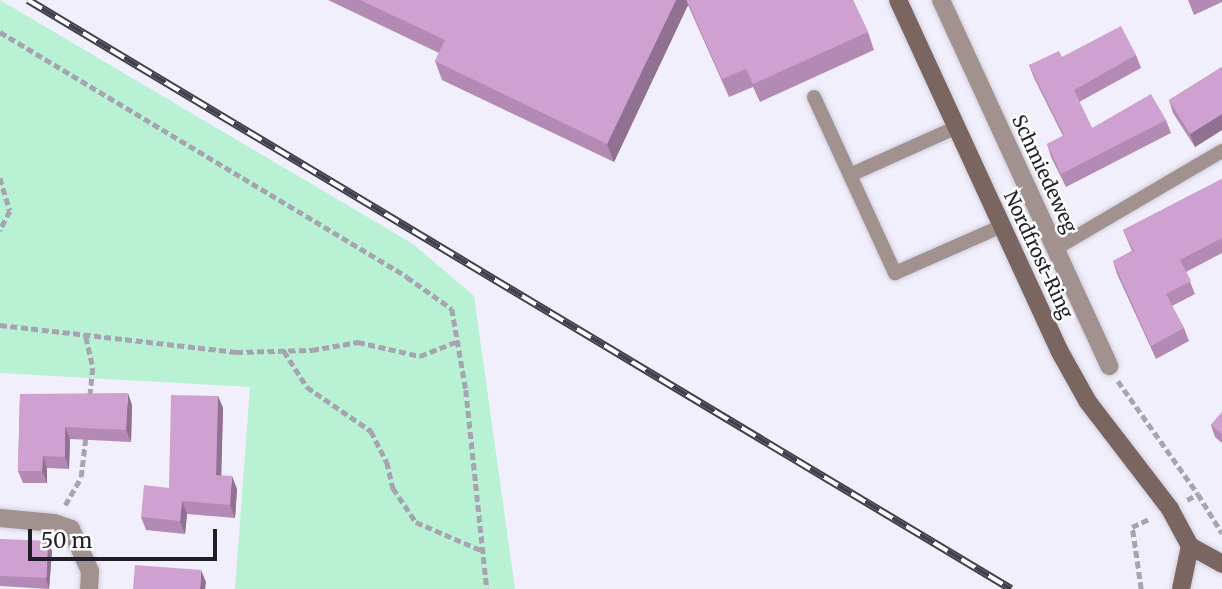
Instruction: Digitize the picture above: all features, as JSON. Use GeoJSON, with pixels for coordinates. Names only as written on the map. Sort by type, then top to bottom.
{"type":"FeatureCollection","features":[{"type":"Feature","properties":{"kind":"street","name":"Nordfrost-Ring"},"geometry":{"type":"LineString","coordinates":[[898,0],[1059,352],[1088,402],[1170,509],[1190,546]]}},
{"type":"Feature","properties":{"kind":"street","name":"Schmiedeweg"},"geometry":{"type":"LineString","coordinates":[[941,0],[1109,366]]}},
{"type":"Feature","properties":{"kind":"street"},"geometry":{"type":"LineString","coordinates":[[0,518],[54,523],[71,529],[90,571],[89,589]]}},
{"type":"Feature","properties":{"kind":"street"},"geometry":{"type":"LineString","coordinates":[[1181,589],[1190,546],[1222,564]]}},
{"type":"Feature","properties":{"kind":"lane"},"geometry":{"type":"LineString","coordinates":[[814,97],[895,273],[1002,226]]}},
{"type":"Feature","properties":{"kind":"lane"},"geometry":{"type":"LineString","coordinates":[[849,175],[957,127]]}},
{"type":"Feature","properties":{"kind":"lane"},"geometry":{"type":"LineString","coordinates":[[1055,249],[1222,151]]}},
{"type":"Feature","properties":{"kind":"path"},"geometry":{"type":"LineString","coordinates":[[0,32],[408,277],[452,309],[488,589]]}},
{"type":"Feature","properties":{"kind":"path"},"geometry":{"type":"LineString","coordinates":[[0,178],[10,211],[0,231]]}},
{"type":"Feature","properties":{"kind":"path"},"geometry":{"type":"LineString","coordinates":[[0,325],[50,328],[86,337],[236,352],[284,351],[358,342],[420,356],[458,341]]}},
{"type":"Feature","properties":{"kind":"path"},"geometry":{"type":"LineString","coordinates":[[86,337],[93,368],[89,409]]}},
{"type":"Feature","properties":{"kind":"path"},"geometry":{"type":"LineString","coordinates":[[284,351],[307,387],[371,431],[387,461],[393,488],[416,522],[483,551]]}},
{"type":"Feature","properties":{"kind":"path"},"geometry":{"type":"LineString","coordinates":[[1109,366],[1222,533]]}},
{"type":"Feature","properties":{"kind":"path"},"geometry":{"type":"LineString","coordinates":[[54,523],[81,477],[87,422]]}},
{"type":"Feature","properties":{"kind":"path"},"geometry":{"type":"LineString","coordinates":[[1141,589],[1132,527],[1198,494]]}},
{"type":"Feature","properties":{"kind":"green space"},"geometry":{"type":"Polygon","coordinates":[[[0,0],[413,244],[474,296],[515,589],[235,589],[250,387],[0,373],[0,0]]]}},
{"type":"Feature","properties":{"kind":"building"},"geometry":{"type":"Polygon","coordinates":[[[360,0],[676,0],[607,144],[435,61],[445,40],[360,0]]]}},
{"type":"Feature","properties":{"kind":"building"},"geometry":{"type":"Polygon","coordinates":[[[687,0],[853,0],[868,32],[753,84],[746,69],[722,79],[687,0]]]}},
{"type":"Feature","properties":{"kind":"building"},"geometry":{"type":"Polygon","coordinates":[[[1121,26],[1136,55],[1074,90],[1092,128],[1151,94],[1166,120],[1061,174],[1047,144],[1064,135],[1029,65],[1059,51],[1062,57],[1121,26]]]}},
{"type":"Feature","properties":{"kind":"building"},"geometry":{"type":"Polygon","coordinates":[[[1222,67],[1222,114],[1190,134],[1169,100],[1222,67]]]}},
{"type":"Feature","properties":{"kind":"building"},"geometry":{"type":"Polygon","coordinates":[[[1222,179],[1222,238],[1180,260],[1191,281],[1166,294],[1184,328],[1151,346],[1113,261],[1134,251],[1123,230],[1222,179]]]}},
{"type":"Feature","properties":{"kind":"building"},"geometry":{"type":"Polygon","coordinates":[[[128,393],[126,430],[65,427],[65,457],[43,456],[42,471],[18,471],[20,394],[128,393]]]}},
{"type":"Feature","properties":{"kind":"building"},"geometry":{"type":"Polygon","coordinates":[[[171,395],[218,396],[216,475],[232,476],[230,505],[182,501],[180,521],[141,517],[144,485],[169,488],[171,395]]]}},
{"type":"Feature","properties":{"kind":"building"},"geometry":{"type":"Polygon","coordinates":[[[1222,412],[1222,434],[1211,425],[1222,412]]]}},
{"type":"Feature","properties":{"kind":"building"},"geometry":{"type":"Polygon","coordinates":[[[0,539],[48,541],[47,578],[0,576],[0,539]]]}},
{"type":"Feature","properties":{"kind":"building"},"geometry":{"type":"Polygon","coordinates":[[[135,565],[201,570],[200,589],[133,589],[135,565]]]}},
{"type":"Feature","properties":{"kind":"railway"},"geometry":{"type":"LineString","coordinates":[[28,0],[1011,589]]}}]}
